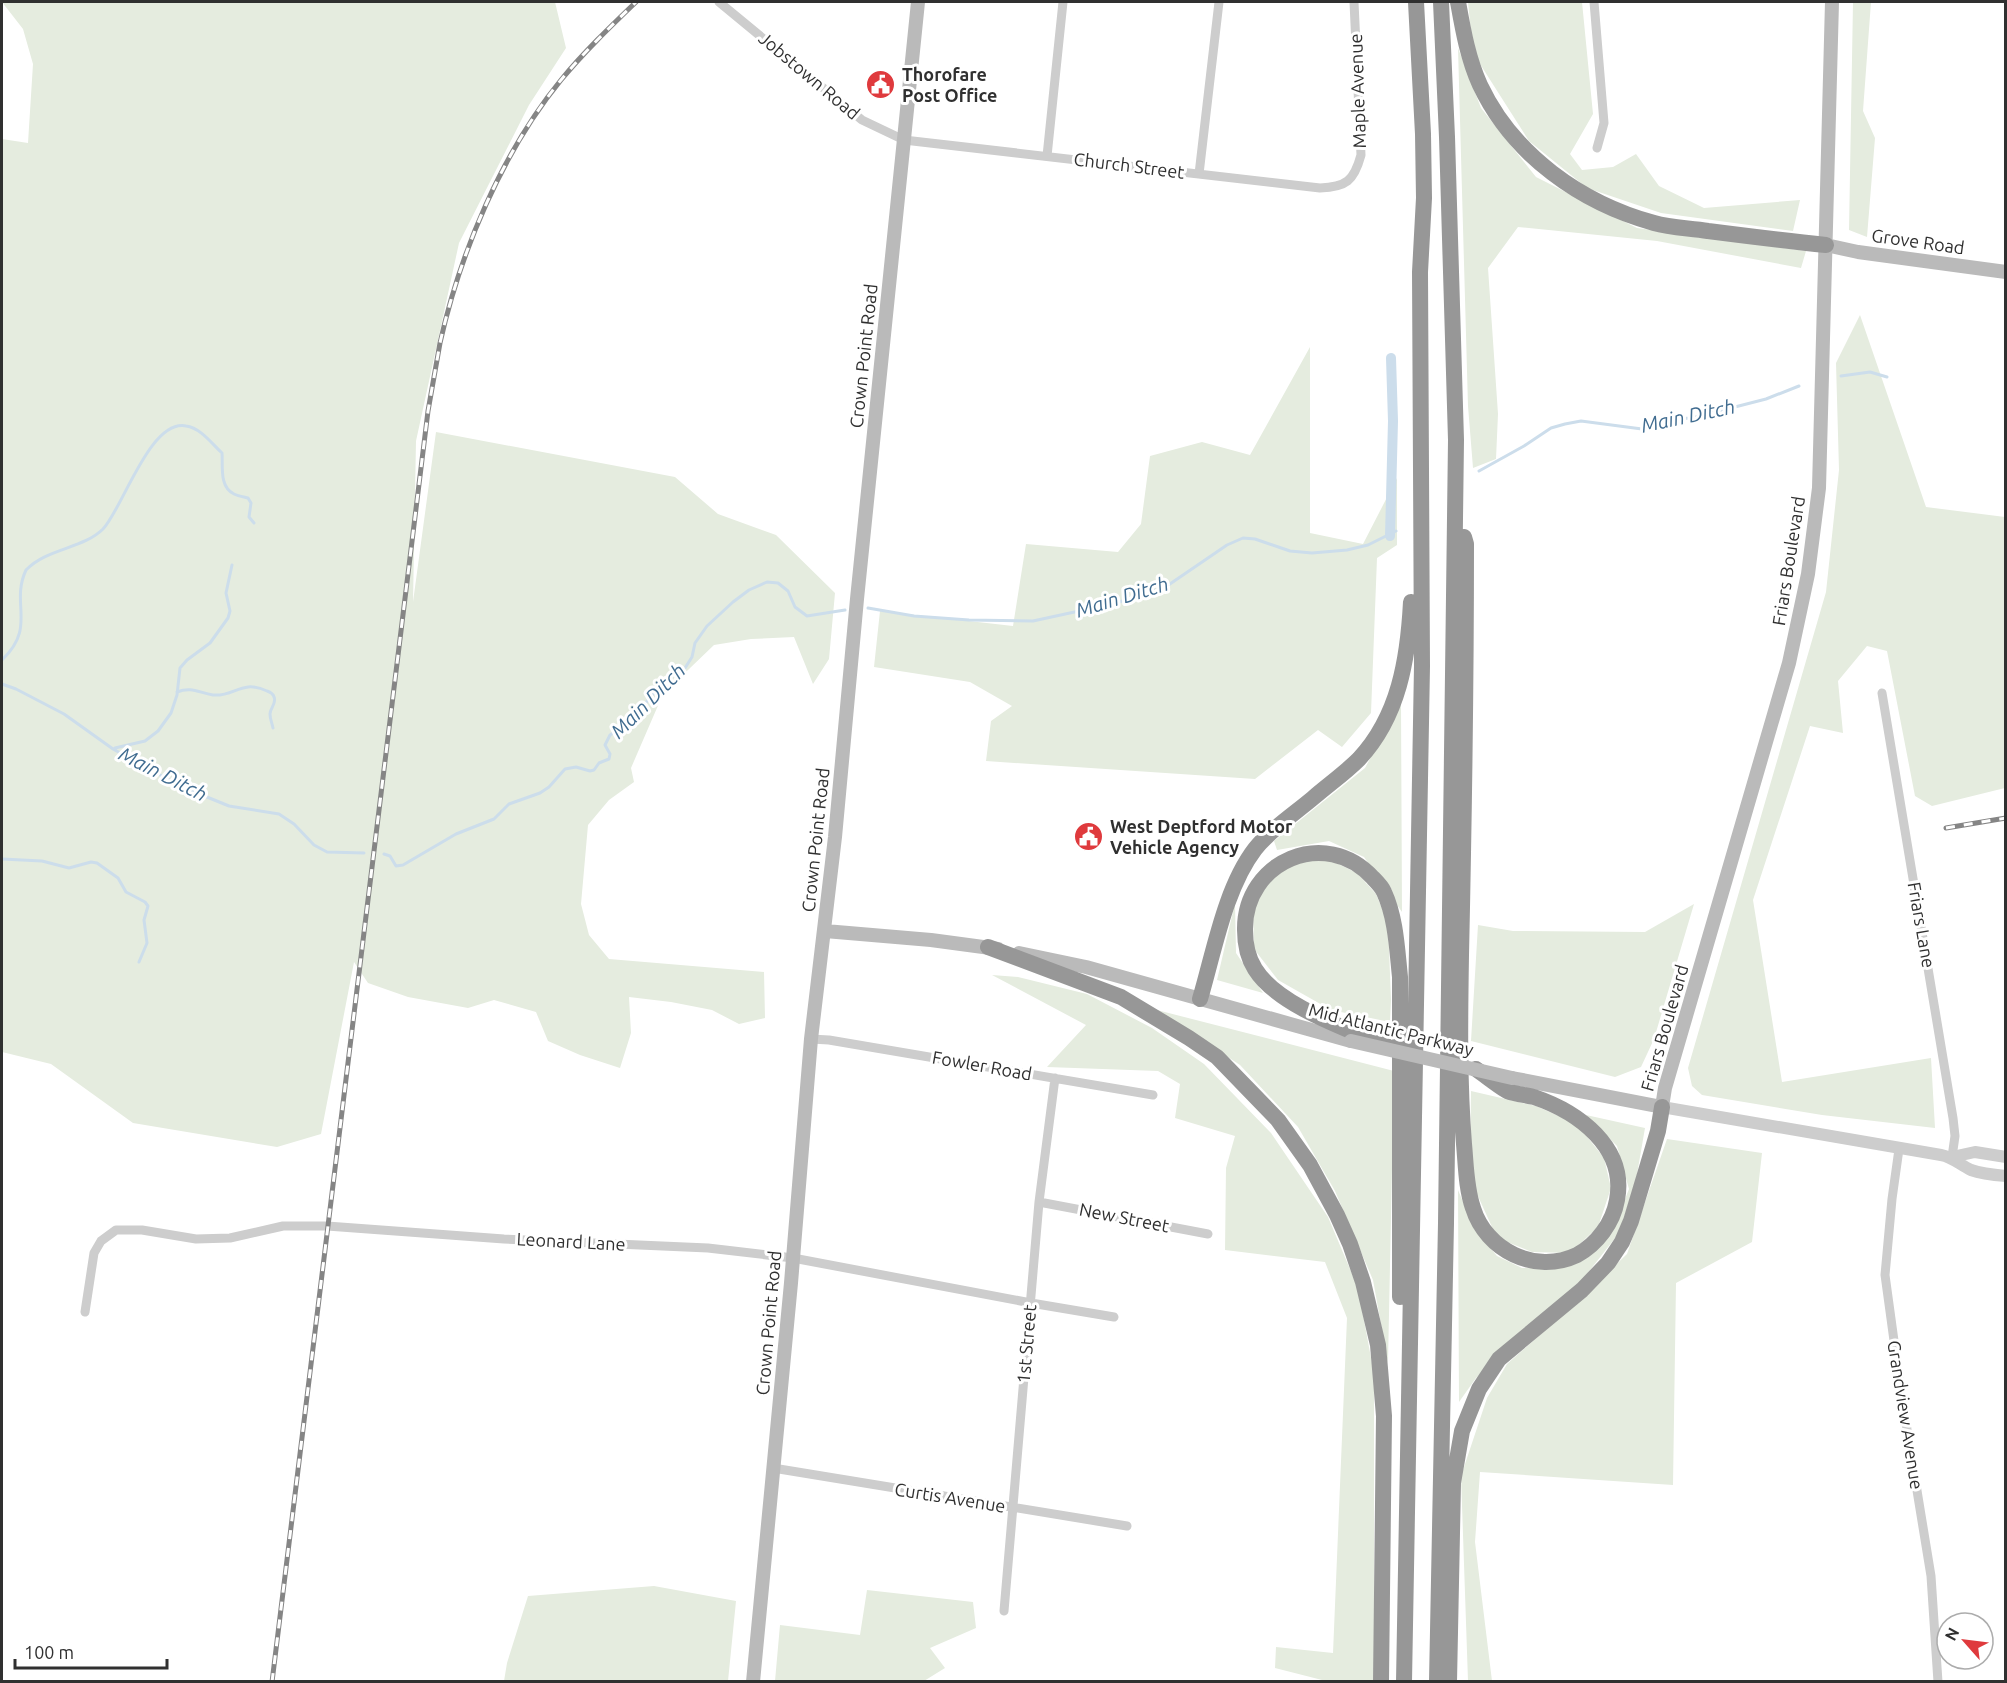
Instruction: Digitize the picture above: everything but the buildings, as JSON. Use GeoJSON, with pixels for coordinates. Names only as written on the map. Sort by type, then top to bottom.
{"type":"FeatureCollection","features":[{"type":"Feature","properties":{"kind":"highway"},"geometry":{"type":"LineString","coordinates":[[1404,1682],[1422,666],[1420,272],[1424,198],[1416,2]]}},
{"type":"Feature","properties":{"kind":"highway"},"geometry":{"type":"LineString","coordinates":[[1437,1682],[1455,506],[1453,293],[1441,2]]}},
{"type":"Feature","properties":{"kind":"highway"},"geometry":{"type":"LineString","coordinates":[[1458,2],[1469,56],[1480,86],[1503,123],[1534,159],[1575,191],[1616,211],[1656,224],[1826,244]]}},
{"type":"Feature","properties":{"kind":"highway"},"geometry":{"type":"LineString","coordinates":[[1200,999],[1234,885],[1255,849],[1271,832],[1358,761],[1385,723],[1401,683],[1412,603],[1410,341],[1420,272]]}},
{"type":"Feature","properties":{"kind":"highway"},"geometry":{"type":"LineString","coordinates":[[1455,506],[1466,544],[1460,1093],[1467,1180],[1473,1209],[1488,1236],[1498,1246],[1513,1255],[1545,1262],[1566,1259],[1591,1246],[1610,1223],[1618,1194],[1616,1166],[1602,1142],[1581,1120],[1476,1069]]}},
{"type":"Feature","properties":{"kind":"highway"},"geometry":{"type":"LineString","coordinates":[[1396,1050],[1352,1036],[1296,1006],[1273,989],[1255,969],[1245,943],[1245,913],[1254,888],[1274,868],[1294,856],[1318,853],[1342,857],[1363,867],[1384,890],[1394,924],[1400,977],[1400,1309],[1396,1593],[1405,1622]]}},
{"type":"Feature","properties":{"kind":"highway"},"geometry":{"type":"LineString","coordinates":[[988,947],[1121,997],[1181,1032],[1216,1057],[1278,1120],[1310,1166],[1337,1215],[1364,1282],[1378,1345],[1384,1416],[1381,1682]]}},
{"type":"Feature","properties":{"kind":"highway"},"geometry":{"type":"LineString","coordinates":[[1449,1682],[1454,1483],[1462,1431],[1479,1389],[1499,1359],[1582,1290],[1608,1263],[1622,1242],[1631,1221],[1658,1131],[1662,1107]]}},
{"type":"Feature","properties":{"kind":"main road","name":"Crown Point Road"},"geometry":{"type":"LineString","coordinates":[[753,1682],[794,1258],[811,1039],[825,931],[918,2]]}},
{"type":"Feature","properties":{"kind":"main road","name":"Friars Boulevard"},"geometry":{"type":"LineString","coordinates":[[1662,1107],[1665,1088],[1787,670],[1808,574],[1819,488],[1832,2]]}},
{"type":"Feature","properties":{"kind":"main road","name":"Grove Road"},"geometry":{"type":"LineString","coordinates":[[1826,244],[1858,252],[2006,272]]}},
{"type":"Feature","properties":{"kind":"main road","name":"Mid Atlantic Parkway"},"geometry":{"type":"LineString","coordinates":[[825,931],[988,947],[1086,967],[1200,999],[1352,1036]]}},
{"type":"Feature","properties":{"kind":"main road","name":"Mid Atlantic Parkway"},"geometry":{"type":"LineString","coordinates":[[1396,1050],[1476,1069]]}},
{"type":"Feature","properties":{"kind":"main road"},"geometry":{"type":"LineString","coordinates":[[1510,1085],[1662,1107]]}},
{"type":"Feature","properties":{"kind":"street","name":"Jobstown Road"},"geometry":{"type":"LineString","coordinates":[[719,2],[861,120],[904,140]]}},
{"type":"Feature","properties":{"kind":"street"},"geometry":{"type":"LineString","coordinates":[[1047,156],[1063,2]]}},
{"type":"Feature","properties":{"kind":"street"},"geometry":{"type":"LineString","coordinates":[[1199,174],[1219,2]]}},
{"type":"Feature","properties":{"kind":"street","name":"Maple Avenue"},"geometry":{"type":"LineString","coordinates":[[1352,179],[1361,155],[1354,2]]}},
{"type":"Feature","properties":{"kind":"street"},"geometry":{"type":"LineString","coordinates":[[1594,2],[1604,123],[1597,148]]}},
{"type":"Feature","properties":{"kind":"street","name":"Church Street"},"geometry":{"type":"LineString","coordinates":[[904,140],[1320,188],[1337,187],[1352,179]]}},
{"type":"Feature","properties":{"kind":"street","name":"Friars Lane"},"geometry":{"type":"LineString","coordinates":[[1882,693],[1953,1118],[1955,1136],[1952,1157]]}},
{"type":"Feature","properties":{"kind":"street","name":"Fowler Road"},"geometry":{"type":"LineString","coordinates":[[811,1039],[1153,1095]]}},
{"type":"Feature","properties":{"kind":"street","name":"1st Street"},"geometry":{"type":"LineString","coordinates":[[1004,1611],[1039,1202],[1055,1078]]}},
{"type":"Feature","properties":{"kind":"street"},"geometry":{"type":"LineString","coordinates":[[1662,1107],[1952,1157],[1975,1152],[2006,1157]]}},
{"type":"Feature","properties":{"kind":"street","name":"Grandview Avenue"},"geometry":{"type":"LineString","coordinates":[[1899,1149],[1885,1275],[1902,1399],[1930,1564],[1938,1682]]}},
{"type":"Feature","properties":{"kind":"street"},"geometry":{"type":"LineString","coordinates":[[1952,1157],[1964,1167],[1975,1172],[2006,1176]]}},
{"type":"Feature","properties":{"kind":"street","name":"New Street"},"geometry":{"type":"LineString","coordinates":[[1039,1202],[1208,1234]]}},
{"type":"Feature","properties":{"kind":"street","name":"Leonard Lane"},"geometry":{"type":"LineString","coordinates":[[85,1312],[94,1253],[101,1241],[116,1230],[142,1230],[196,1239],[221,1238],[283,1226],[327,1226],[504,1239],[708,1248],[794,1258],[1114,1317]]}},
{"type":"Feature","properties":{"kind":"street","name":"Curtis Avenue"},"geometry":{"type":"LineString","coordinates":[[773,1468],[1127,1526]]}},
{"type":"Feature","properties":{"kind":"shaded area"},"geometry":{"type":"Polygon","coordinates":[[[2,2],[555,2],[566,48],[529,105],[459,243],[416,441],[413,602],[436,432],[675,477],[718,514],[776,535],[835,593],[829,659],[813,684],[794,637],[751,639],[714,645],[663,694],[631,768],[634,782],[609,800],[588,825],[581,904],[589,935],[609,959],[764,972],[765,1018],[739,1024],[712,1010],[629,997],[631,1033],[620,1068],[580,1055],[548,1041],[536,1012],[494,1000],[468,1008],[408,997],[368,983],[354,962],[321,1134],[277,1147],[133,1123],[51,1064],[2,1052],[2,139],[28,143],[33,64],[23,29],[2,2]]]}},
{"type":"Feature","properties":{"kind":"shaded area"},"geometry":{"type":"Polygon","coordinates":[[[1468,2],[1582,2],[1593,114],[1570,154],[1582,170],[1613,167],[1636,154],[1659,186],[1704,208],[1800,200],[1793,231],[1661,213],[1587,188],[1529,141],[1473,53],[1468,2]]]}},
{"type":"Feature","properties":{"kind":"shaded area"},"geometry":{"type":"Polygon","coordinates":[[[1853,2],[1871,2],[1863,111],[1875,138],[1867,237],[1849,230],[1853,2]]]}},
{"type":"Feature","properties":{"kind":"shaded area"},"geometry":{"type":"Polygon","coordinates":[[[1458,48],[1481,108],[1536,177],[1637,228],[1806,251],[1801,268],[1657,241],[1518,227],[1488,268],[1498,414],[1496,459],[1473,468],[1468,406],[1458,48]]]}},
{"type":"Feature","properties":{"kind":"shaded area"},"geometry":{"type":"Polygon","coordinates":[[[1860,315],[1926,507],[2005,517],[2005,788],[1932,806],[1915,796],[1887,651],[1867,646],[1838,681],[1843,733],[1810,726],[1753,900],[1782,1082],[1931,1058],[1935,1128],[1822,1115],[1702,1095],[1692,1086],[1688,1068],[1826,592],[1839,470],[1836,363],[1860,315]]]}},
{"type":"Feature","properties":{"kind":"shaded area"},"geometry":{"type":"Polygon","coordinates":[[[1310,347],[1310,533],[1363,544],[1397,478],[1397,545],[1377,558],[1371,713],[1342,747],[1318,730],[1255,779],[986,761],[991,721],[1012,706],[970,682],[874,667],[880,611],[1013,626],[1026,544],[1118,552],[1141,524],[1150,456],[1202,442],[1250,455],[1310,347]]]}},
{"type":"Feature","properties":{"kind":"shaded area"},"geometry":{"type":"Polygon","coordinates":[[[1401,702],[1402,912],[1364,857],[1329,841],[1277,850],[1274,841],[1365,768],[1401,702]]]}},
{"type":"Feature","properties":{"kind":"shaded area"},"geometry":{"type":"Polygon","coordinates":[[[1324,857],[1357,873],[1376,894],[1388,923],[1390,1022],[1331,1010],[1278,980],[1254,949],[1253,905],[1270,881],[1295,862],[1324,857]]]}},
{"type":"Feature","properties":{"kind":"shaded area"},"geometry":{"type":"Polygon","coordinates":[[[1235,903],[1236,953],[1263,993],[1217,980],[1235,903]]]}},
{"type":"Feature","properties":{"kind":"shaded area"},"geometry":{"type":"Polygon","coordinates":[[[1694,904],[1654,1039],[1641,1067],[1615,1077],[1471,1041],[1478,925],[1513,931],[1645,932],[1694,904]]]}},
{"type":"Feature","properties":{"kind":"shaded area"},"geometry":{"type":"Polygon","coordinates":[[[992,975],[1018,977],[1087,994],[1152,1028],[1204,1064],[1271,1133],[1328,1217],[1358,1288],[1374,1374],[1374,1681],[1326,1681],[1275,1668],[1276,1647],[1333,1653],[1347,1318],[1325,1262],[1225,1250],[1226,1168],[1235,1136],[1175,1118],[1180,1084],[1158,1071],[1047,1067],[1086,1025],[992,975]]]}},
{"type":"Feature","properties":{"kind":"shaded area"},"geometry":{"type":"Polygon","coordinates":[[[1157,1010],[1394,1071],[1388,1363],[1373,1280],[1335,1191],[1298,1127],[1240,1065],[1157,1010]]]}},
{"type":"Feature","properties":{"kind":"shaded area"},"geometry":{"type":"Polygon","coordinates":[[[1471,1091],[1536,1106],[1577,1124],[1604,1158],[1611,1188],[1598,1227],[1570,1253],[1532,1252],[1497,1238],[1477,1194],[1470,1168],[1471,1091]]]}},
{"type":"Feature","properties":{"kind":"shaded area"},"geometry":{"type":"Polygon","coordinates":[[[1586,1115],[1645,1128],[1636,1180],[1619,1233],[1583,1279],[1476,1378],[1459,1402],[1458,1190],[1475,1230],[1497,1256],[1522,1268],[1554,1268],[1589,1257],[1612,1232],[1629,1189],[1617,1146],[1586,1115]]]}},
{"type":"Feature","properties":{"kind":"shaded area"},"geometry":{"type":"Polygon","coordinates":[[[1667,1139],[1762,1153],[1752,1242],[1676,1283],[1673,1485],[1480,1472],[1475,1542],[1492,1681],[1468,1681],[1461,1476],[1487,1398],[1507,1364],[1627,1254],[1667,1139]]]}},
{"type":"Feature","properties":{"kind":"shaded area"},"geometry":{"type":"Polygon","coordinates":[[[654,1586],[736,1601],[728,1681],[504,1681],[507,1663],[528,1596],[654,1586]]]}},
{"type":"Feature","properties":{"kind":"shaded area"},"geometry":{"type":"Polygon","coordinates":[[[867,1590],[973,1602],[976,1628],[930,1648],[945,1668],[924,1681],[775,1681],[780,1625],[860,1635],[867,1590]]]}},
{"type":"Feature","properties":{"kind":"waterway"},"geometry":{"type":"LineString","coordinates":[[1390,536],[1393,421],[1391,358]]}},
{"type":"Feature","properties":{"kind":"waterway","name":"Main Ditch"},"geometry":{"type":"LineString","coordinates":[[1841,376],[1870,372],[1887,377]]}},
{"type":"Feature","properties":{"kind":"waterway","name":"Main Ditch"},"geometry":{"type":"LineString","coordinates":[[1479,471],[1551,428],[1565,424],[1581,421],[1642,429],[1672,419],[1692,418],[1766,399],[1799,386]]}},
{"type":"Feature","properties":{"kind":"waterway"},"geometry":{"type":"LineString","coordinates":[[2,660],[12,648],[21,626],[20,594],[26,570],[44,557],[85,541],[103,529],[149,450],[161,436],[173,428],[186,426],[197,430],[222,453],[226,486],[234,494],[248,498],[251,503],[249,517],[254,523]]}},
{"type":"Feature","properties":{"kind":"waterway","name":"Main Ditch"},"geometry":{"type":"LineString","coordinates":[[868,608],[914,616],[1033,621],[1116,603],[1164,588],[1227,545],[1243,538],[1255,539],[1290,551],[1312,553],[1347,550],[1368,545],[1396,531]]}},
{"type":"Feature","properties":{"kind":"waterway"},"geometry":{"type":"LineString","coordinates":[[115,748],[145,741],[158,731],[171,713],[177,695],[180,668],[210,643],[228,618],[230,611],[226,593],[232,565]]}},
{"type":"Feature","properties":{"kind":"waterway","name":"Main Ditch"},"geometry":{"type":"LineString","coordinates":[[384,854],[390,856],[396,866],[403,865],[456,834],[494,819],[509,804],[540,793],[549,787],[565,769],[576,767],[594,770],[599,763],[609,759],[610,754],[605,745],[610,735],[630,722],[662,683],[685,668],[692,657],[695,643],[707,626],[749,590],[767,582],[778,583],[788,591],[795,607],[807,616],[845,610]]}},
{"type":"Feature","properties":{"kind":"waterway","name":"Main Ditch"},"geometry":{"type":"LineString","coordinates":[[2,684],[64,714],[113,749],[180,786],[229,806],[279,814],[294,824],[314,845],[327,852],[364,853]]}},
{"type":"Feature","properties":{"kind":"waterway"},"geometry":{"type":"LineString","coordinates":[[177,692],[191,690],[221,695],[251,687],[268,691],[275,699],[270,714],[273,728]]}},
{"type":"Feature","properties":{"kind":"waterway"},"geometry":{"type":"LineString","coordinates":[[2,859],[42,861],[69,868],[91,862],[97,863],[118,878],[126,892],[148,906],[144,920],[147,943],[139,962]]}},
{"type":"Feature","properties":{"kind":"railway"},"geometry":{"type":"LineString","coordinates":[[272,1682],[428,411],[440,343],[459,274],[472,239],[502,171],[520,139],[561,80],[636,2]]}},
{"type":"Feature","properties":{"kind":"railway"},"geometry":{"type":"LineString","coordinates":[[1946,828],[2006,818]]}},
{"type":"Feature","properties":{"kind":"place","name":"Thorofare Post Office"},"geometry":{"type":"Point","coordinates":[881,85]}},
{"type":"Feature","properties":{"kind":"place","name":"West Deptford Motor Vehicle Agency"},"geometry":{"type":"Point","coordinates":[1089,837]}}]}
